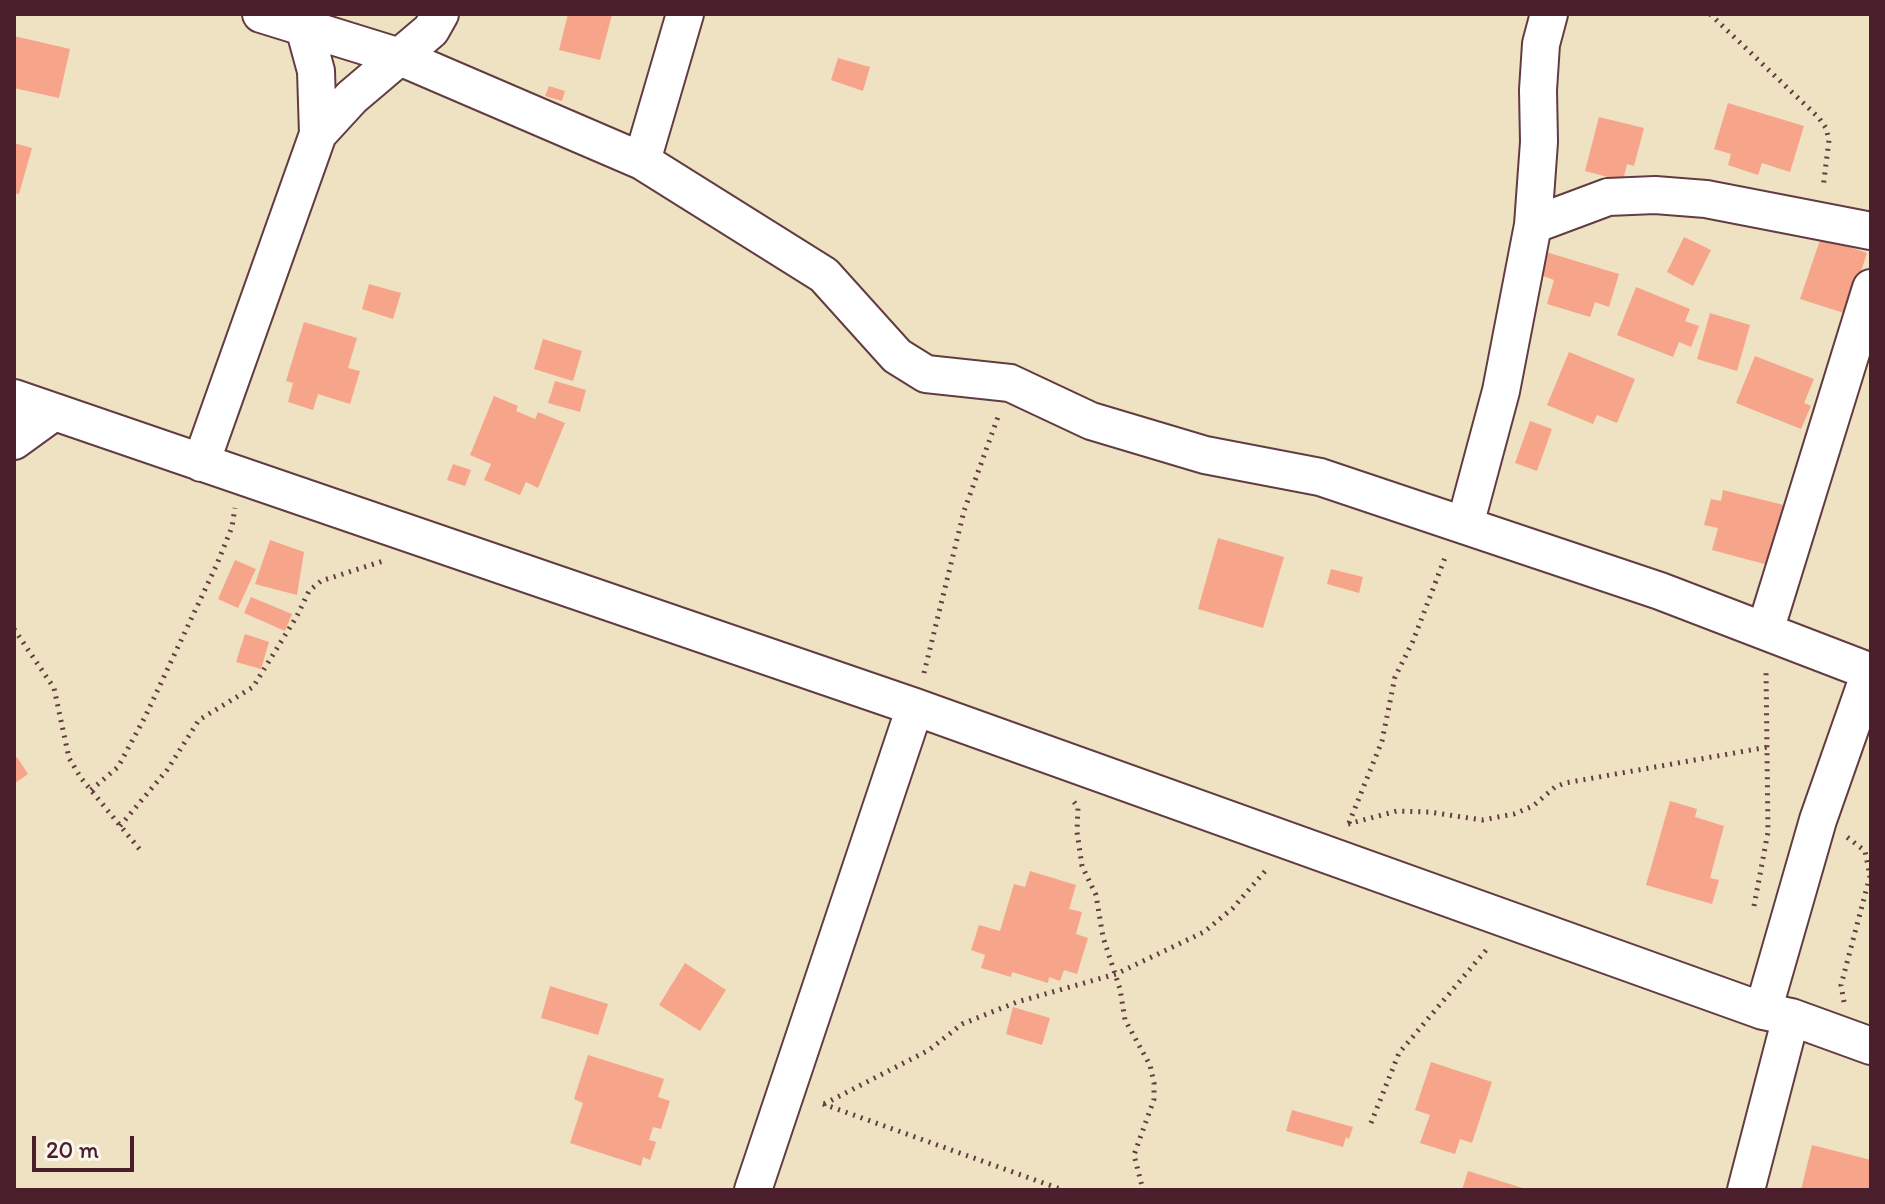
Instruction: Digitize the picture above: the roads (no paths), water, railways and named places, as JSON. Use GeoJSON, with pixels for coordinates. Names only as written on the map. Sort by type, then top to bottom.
{"type":"FeatureCollection","features":[{"type":"Feature","properties":{"kind":"street"},"geometry":{"type":"LineString","coordinates":[[261,14],[400,57],[642,161],[824,275],[897,356],[926,374],[1010,383],[1091,421],[1205,455],[1320,477],[1660,591],[1870,672],[1818,820],[1777,1014],[1746,1190]]}},
{"type":"Feature","properties":{"kind":"street"},"geometry":{"type":"LineString","coordinates":[[318,134],[352,97],[431,30],[440,14]]}},
{"type":"Feature","properties":{"kind":"street"},"geometry":{"type":"LineString","coordinates":[[642,161],[685,14]]}},
{"type":"Feature","properties":{"kind":"street"},"geometry":{"type":"LineString","coordinates":[[1461,524],[1501,391],[1533,225],[1541,44],[1549,14]]}},
{"type":"Feature","properties":{"kind":"street"},"geometry":{"type":"LineString","coordinates":[[201,463],[318,134],[316,71],[304,27]]}},
{"type":"Feature","properties":{"kind":"street"},"geometry":{"type":"LineString","coordinates":[[1533,225],[1608,197],[1655,195],[1706,199],[1871,231]]}},
{"type":"Feature","properties":{"kind":"street"},"geometry":{"type":"LineString","coordinates":[[1765,631],[1871,288]]}},
{"type":"Feature","properties":{"kind":"street"},"geometry":{"type":"LineString","coordinates":[[14,398],[915,707],[1509,920],[1855,1040]]}},
{"type":"Feature","properties":{"kind":"street"},"geometry":{"type":"LineString","coordinates":[[14,441],[54,412]]}},
{"type":"Feature","properties":{"kind":"street"},"geometry":{"type":"LineString","coordinates":[[753,1190],[915,707]]}}]}
